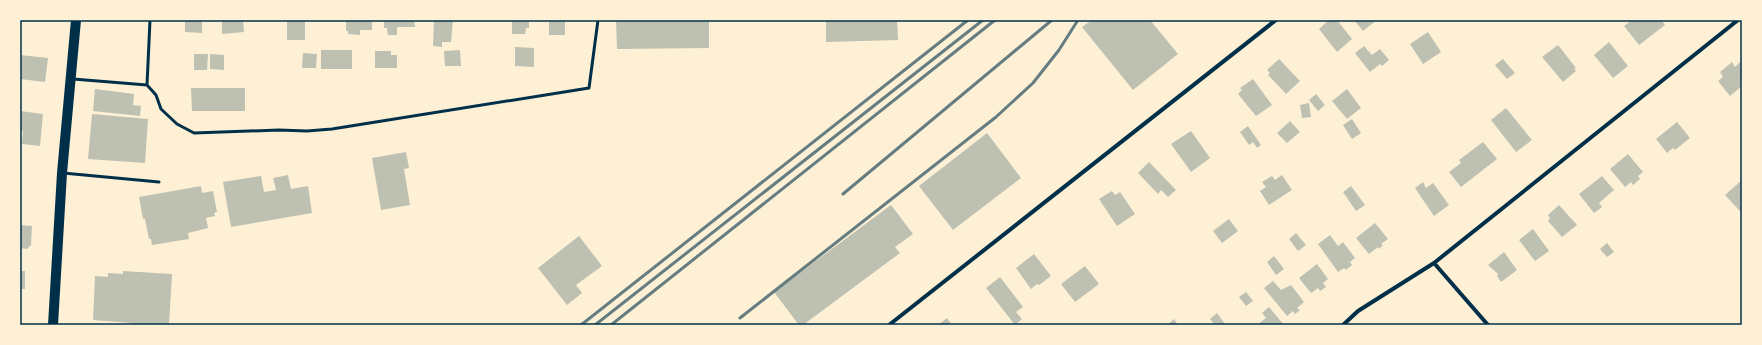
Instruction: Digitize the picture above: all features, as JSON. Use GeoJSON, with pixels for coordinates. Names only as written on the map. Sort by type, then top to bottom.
{"type":"FeatureCollection","features":[{"type":"Feature","properties":{"kind":"main road"},"geometry":{"type":"LineString","coordinates":[[53,325],[62,173],[76,20]]}},
{"type":"Feature","properties":{"kind":"street"},"geometry":{"type":"LineString","coordinates":[[889,325],[1276,20]]}},
{"type":"Feature","properties":{"kind":"street"},"geometry":{"type":"LineString","coordinates":[[1343,325],[1358,311],[1434,263],[1738,20]]}},
{"type":"Feature","properties":{"kind":"street"},"geometry":{"type":"LineString","coordinates":[[1434,263],[1488,325]]}},
{"type":"Feature","properties":{"kind":"lane"},"geometry":{"type":"LineString","coordinates":[[150,20],[146,72],[147,85],[156,95],[161,109],[177,124],[194,133],[280,130],[307,131],[332,129],[589,88],[598,20]]}},
{"type":"Feature","properties":{"kind":"lane"},"geometry":{"type":"LineString","coordinates":[[70,79],[147,85]]}},
{"type":"Feature","properties":{"kind":"lane"},"geometry":{"type":"LineString","coordinates":[[62,173],[159,182]]}},
{"type":"Feature","properties":{"kind":"building"},"geometry":{"type":"Polygon","coordinates":[[[185,20],[202,20],[202,33],[185,32],[185,20]]]}},
{"type":"Feature","properties":{"kind":"building"},"geometry":{"type":"Polygon","coordinates":[[[222,20],[243,20],[244,32],[222,34],[222,20]]]}},
{"type":"Feature","properties":{"kind":"building"},"geometry":{"type":"Polygon","coordinates":[[[287,20],[305,20],[305,40],[287,40],[287,20]]]}},
{"type":"Feature","properties":{"kind":"building"},"geometry":{"type":"Polygon","coordinates":[[[346,20],[372,20],[372,30],[360,30],[360,35],[348,34],[348,31],[346,31],[346,20]]]}},
{"type":"Feature","properties":{"kind":"building"},"geometry":{"type":"Polygon","coordinates":[[[384,20],[414,20],[415,27],[397,27],[397,35],[388,35],[387,28],[384,28],[384,20]]]}},
{"type":"Feature","properties":{"kind":"building"},"geometry":{"type":"Polygon","coordinates":[[[434,20],[453,20],[451,42],[442,42],[442,47],[433,46],[434,20]]]}},
{"type":"Feature","properties":{"kind":"building"},"geometry":{"type":"Polygon","coordinates":[[[512,20],[529,20],[529,28],[526,28],[525,34],[512,34],[512,20]]]}},
{"type":"Feature","properties":{"kind":"building"},"geometry":{"type":"Polygon","coordinates":[[[549,20],[565,20],[565,35],[549,35],[549,20]]]}},
{"type":"Feature","properties":{"kind":"building"},"geometry":{"type":"Polygon","coordinates":[[[616,20],[709,20],[709,48],[617,49],[616,20]]]}},
{"type":"Feature","properties":{"kind":"building"},"geometry":{"type":"Polygon","coordinates":[[[826,20],[897,20],[898,40],[826,42],[826,20]]]}},
{"type":"Feature","properties":{"kind":"building"},"geometry":{"type":"Polygon","coordinates":[[[1092,20],[1150,20],[1178,54],[1133,90],[1082,27],[1092,20]]]}},
{"type":"Feature","properties":{"kind":"building"},"geometry":{"type":"Polygon","coordinates":[[[1329,20],[1337,20],[1352,39],[1337,52],[1319,29],[1329,20]]]}},
{"type":"Feature","properties":{"kind":"building"},"geometry":{"type":"Polygon","coordinates":[[[1354,20],[1377,20],[1363,31],[1354,20]]]}},
{"type":"Feature","properties":{"kind":"building"},"geometry":{"type":"Polygon","coordinates":[[[1632,20],[1661,20],[1665,25],[1639,45],[1624,26],[1632,20]]]}},
{"type":"Feature","properties":{"kind":"building"},"geometry":{"type":"Polygon","coordinates":[[[1428,32],[1441,52],[1423,64],[1410,44],[1428,32]]]}},
{"type":"Feature","properties":{"kind":"building"},"geometry":{"type":"Polygon","coordinates":[[[1609,42],[1628,66],[1613,78],[1594,55],[1609,42]]]}},
{"type":"Feature","properties":{"kind":"building"},"geometry":{"type":"Polygon","coordinates":[[[1558,45],[1576,68],[1574,69],[1576,71],[1563,82],[1542,57],[1558,45]]]}},
{"type":"Feature","properties":{"kind":"building"},"geometry":{"type":"Polygon","coordinates":[[[1364,46],[1372,55],[1380,49],[1389,60],[1382,66],[1380,64],[1370,72],[1355,53],[1364,46]]]}},
{"type":"Feature","properties":{"kind":"building"},"geometry":{"type":"Polygon","coordinates":[[[515,47],[534,48],[534,67],[515,66],[515,47]]]}},
{"type":"Feature","properties":{"kind":"building"},"geometry":{"type":"Polygon","coordinates":[[[321,50],[352,50],[352,69],[321,69],[321,50]]]}},
{"type":"Feature","properties":{"kind":"building"},"geometry":{"type":"Polygon","coordinates":[[[460,50],[461,66],[445,66],[444,51],[460,50]]]}},
{"type":"Feature","properties":{"kind":"building"},"geometry":{"type":"Polygon","coordinates":[[[375,51],[391,51],[391,55],[397,55],[397,68],[375,68],[375,51]]]}},
{"type":"Feature","properties":{"kind":"building"},"geometry":{"type":"Polygon","coordinates":[[[303,53],[317,54],[316,68],[302,68],[303,53]]]}},
{"type":"Feature","properties":{"kind":"building"},"geometry":{"type":"Polygon","coordinates":[[[194,54],[208,54],[207,70],[194,70],[194,54]]]}},
{"type":"Feature","properties":{"kind":"building"},"geometry":{"type":"Polygon","coordinates":[[[210,54],[224,55],[224,70],[210,69],[210,54]]]}},
{"type":"Feature","properties":{"kind":"building"},"geometry":{"type":"Polygon","coordinates":[[[20,55],[48,58],[45,82],[20,79],[20,55]]]}},
{"type":"Feature","properties":{"kind":"building"},"geometry":{"type":"Polygon","coordinates":[[[1279,59],[1300,81],[1286,94],[1268,75],[1270,73],[1267,70],[1279,59]]]}},
{"type":"Feature","properties":{"kind":"building"},"geometry":{"type":"Polygon","coordinates":[[[1503,59],[1515,73],[1507,79],[1495,65],[1503,59]]]}},
{"type":"Feature","properties":{"kind":"building"},"geometry":{"type":"Polygon","coordinates":[[[1732,62],[1735,67],[1740,62],[1742,65],[1742,86],[1730,96],[1718,81],[1723,77],[1720,72],[1732,62]]]}},
{"type":"Feature","properties":{"kind":"building"},"geometry":{"type":"Polygon","coordinates":[[[1253,79],[1272,105],[1256,116],[1238,94],[1242,90],[1240,88],[1253,79]]]}},
{"type":"Feature","properties":{"kind":"building"},"geometry":{"type":"Polygon","coordinates":[[[191,88],[245,88],[245,111],[192,111],[191,88]]]}},
{"type":"Feature","properties":{"kind":"building"},"geometry":{"type":"Polygon","coordinates":[[[95,89],[134,94],[133,105],[141,106],[140,116],[93,111],[95,89]]]}},
{"type":"Feature","properties":{"kind":"building"},"geometry":{"type":"Polygon","coordinates":[[[1347,89],[1361,108],[1347,119],[1332,101],[1347,89]]]}},
{"type":"Feature","properties":{"kind":"building"},"geometry":{"type":"Polygon","coordinates":[[[1316,94],[1325,105],[1318,111],[1309,100],[1316,94]]]}},
{"type":"Feature","properties":{"kind":"building"},"geometry":{"type":"Polygon","coordinates":[[[1309,103],[1311,117],[1302,118],[1300,105],[1309,103]]]}},
{"type":"Feature","properties":{"kind":"building"},"geometry":{"type":"Polygon","coordinates":[[[1506,108],[1532,140],[1516,152],[1491,120],[1506,108]]]}},
{"type":"Feature","properties":{"kind":"building"},"geometry":{"type":"Polygon","coordinates":[[[20,111],[43,114],[40,146],[22,144],[23,131],[20,130],[20,111]]]}},
{"type":"Feature","properties":{"kind":"building"},"geometry":{"type":"Polygon","coordinates":[[[92,114],[148,119],[145,163],[88,159],[92,114]]]}},
{"type":"Feature","properties":{"kind":"building"},"geometry":{"type":"Polygon","coordinates":[[[1352,119],[1361,133],[1352,139],[1343,125],[1352,119]]]}},
{"type":"Feature","properties":{"kind":"building"},"geometry":{"type":"Polygon","coordinates":[[[1290,121],[1300,132],[1287,143],[1277,133],[1290,121]]]}},
{"type":"Feature","properties":{"kind":"building"},"geometry":{"type":"Polygon","coordinates":[[[1677,122],[1690,138],[1675,150],[1673,148],[1667,153],[1656,139],[1677,122]]]}},
{"type":"Feature","properties":{"kind":"building"},"geometry":{"type":"Polygon","coordinates":[[[1248,126],[1261,145],[1257,148],[1253,142],[1249,145],[1240,132],[1248,126]]]}},
{"type":"Feature","properties":{"kind":"building"},"geometry":{"type":"Polygon","coordinates":[[[1191,131],[1210,158],[1191,172],[1171,144],[1191,131]]]}},
{"type":"Feature","properties":{"kind":"building"},"geometry":{"type":"Polygon","coordinates":[[[987,133],[1021,178],[953,230],[919,186],[987,133]]]}},
{"type":"Feature","properties":{"kind":"building"},"geometry":{"type":"Polygon","coordinates":[[[1483,142],[1497,159],[1461,187],[1449,172],[1461,163],[1459,160],[1483,142]]]}},
{"type":"Feature","properties":{"kind":"building"},"geometry":{"type":"Polygon","coordinates":[[[406,152],[409,168],[404,169],[410,205],[381,210],[372,158],[406,152]]]}},
{"type":"Feature","properties":{"kind":"building"},"geometry":{"type":"Polygon","coordinates":[[[1628,154],[1643,172],[1638,176],[1640,179],[1633,185],[1631,182],[1625,187],[1610,169],[1628,154]]]}},
{"type":"Feature","properties":{"kind":"building"},"geometry":{"type":"Polygon","coordinates":[[[1149,162],[1176,190],[1168,197],[1161,190],[1158,194],[1138,173],[1149,162]]]}},
{"type":"Feature","properties":{"kind":"building"},"geometry":{"type":"Polygon","coordinates":[[[288,175],[291,189],[308,186],[312,213],[231,227],[223,182],[261,176],[264,192],[276,190],[273,178],[288,175]]]}},
{"type":"Feature","properties":{"kind":"building"},"geometry":{"type":"Polygon","coordinates":[[[1282,175],[1292,190],[1269,205],[1260,191],[1266,187],[1262,182],[1272,176],[1275,180],[1282,175]]]}},
{"type":"Feature","properties":{"kind":"building"},"geometry":{"type":"Polygon","coordinates":[[[1602,176],[1614,190],[1599,203],[1602,207],[1594,213],[1579,194],[1602,176]]]}},
{"type":"Feature","properties":{"kind":"building"},"geometry":{"type":"Polygon","coordinates":[[[1742,180],[1742,209],[1740,211],[1725,195],[1742,180]]]}},
{"type":"Feature","properties":{"kind":"building"},"geometry":{"type":"Polygon","coordinates":[[[1423,182],[1426,188],[1433,183],[1449,205],[1434,216],[1415,188],[1423,182]]]}},
{"type":"Feature","properties":{"kind":"building"},"geometry":{"type":"Polygon","coordinates":[[[201,186],[202,193],[213,191],[217,212],[214,213],[215,216],[206,218],[208,228],[188,233],[189,239],[152,245],[151,239],[149,239],[145,219],[143,219],[139,197],[201,186]]]}},
{"type":"Feature","properties":{"kind":"building"},"geometry":{"type":"Polygon","coordinates":[[[1351,186],[1365,205],[1356,211],[1343,192],[1351,186]]]}},
{"type":"Feature","properties":{"kind":"building"},"geometry":{"type":"Polygon","coordinates":[[[1112,191],[1115,195],[1120,192],[1135,214],[1117,226],[1099,199],[1112,191]]]}},
{"type":"Feature","properties":{"kind":"building"},"geometry":{"type":"Polygon","coordinates":[[[891,205],[913,234],[895,247],[900,253],[803,325],[799,325],[774,292],[891,205]]]}},
{"type":"Feature","properties":{"kind":"building"},"geometry":{"type":"Polygon","coordinates":[[[1559,205],[1577,225],[1562,237],[1548,221],[1550,218],[1548,215],[1559,205]]]}},
{"type":"Feature","properties":{"kind":"building"},"geometry":{"type":"Polygon","coordinates":[[[1229,219],[1238,231],[1222,243],[1213,231],[1229,219]]]}},
{"type":"Feature","properties":{"kind":"building"},"geometry":{"type":"Polygon","coordinates":[[[1375,223],[1388,239],[1381,244],[1383,245],[1379,249],[1378,247],[1369,254],[1356,238],[1375,223]]]}},
{"type":"Feature","properties":{"kind":"building"},"geometry":{"type":"Polygon","coordinates":[[[20,225],[32,226],[31,245],[27,249],[20,248],[20,225]]]}},
{"type":"Feature","properties":{"kind":"building"},"geometry":{"type":"Polygon","coordinates":[[[1533,229],[1549,251],[1535,261],[1519,240],[1533,229]]]}},
{"type":"Feature","properties":{"kind":"building"},"geometry":{"type":"Polygon","coordinates":[[[1296,233],[1306,245],[1298,251],[1289,239],[1296,233]]]}},
{"type":"Feature","properties":{"kind":"building"},"geometry":{"type":"Polygon","coordinates":[[[1330,235],[1338,246],[1343,242],[1355,258],[1350,262],[1352,265],[1346,270],[1344,268],[1338,272],[1318,244],[1330,235]]]}},
{"type":"Feature","properties":{"kind":"building"},"geometry":{"type":"Polygon","coordinates":[[[579,236],[602,266],[576,285],[582,293],[567,305],[538,268],[579,236]]]}},
{"type":"Feature","properties":{"kind":"building"},"geometry":{"type":"Polygon","coordinates":[[[1607,243],[1614,252],[1607,257],[1600,249],[1607,243]]]}},
{"type":"Feature","properties":{"kind":"building"},"geometry":{"type":"Polygon","coordinates":[[[1504,252],[1517,270],[1501,282],[1497,276],[1498,274],[1488,265],[1504,252]]]}},
{"type":"Feature","properties":{"kind":"building"},"geometry":{"type":"Polygon","coordinates":[[[1034,254],[1051,276],[1031,289],[1016,268],[1034,254]]]}},
{"type":"Feature","properties":{"kind":"building"},"geometry":{"type":"Polygon","coordinates":[[[1274,256],[1284,269],[1276,275],[1267,262],[1274,256]]]}},
{"type":"Feature","properties":{"kind":"building"},"geometry":{"type":"Polygon","coordinates":[[[1317,264],[1328,279],[1323,283],[1326,287],[1320,291],[1318,288],[1311,293],[1299,278],[1317,264]]]}},
{"type":"Feature","properties":{"kind":"building"},"geometry":{"type":"Polygon","coordinates":[[[1085,266],[1099,284],[1075,302],[1061,284],[1085,266]]]}},
{"type":"Feature","properties":{"kind":"building"},"geometry":{"type":"Polygon","coordinates":[[[20,271],[25,271],[25,289],[20,289],[20,271]]]}},
{"type":"Feature","properties":{"kind":"building"},"geometry":{"type":"Polygon","coordinates":[[[123,271],[172,274],[169,325],[130,325],[131,323],[93,320],[95,276],[108,277],[108,273],[123,274],[123,271]]]}},
{"type":"Feature","properties":{"kind":"building"},"geometry":{"type":"Polygon","coordinates":[[[1000,277],[1023,307],[1016,312],[1022,319],[1015,325],[986,288],[1000,277]]]}},
{"type":"Feature","properties":{"kind":"building"},"geometry":{"type":"Polygon","coordinates":[[[1273,281],[1281,290],[1291,285],[1304,302],[1297,308],[1300,310],[1295,314],[1293,311],[1287,316],[1264,288],[1273,281]]]}},
{"type":"Feature","properties":{"kind":"building"},"geometry":{"type":"Polygon","coordinates":[[[1246,292],[1253,301],[1246,306],[1239,297],[1246,292]]]}},
{"type":"Feature","properties":{"kind":"building"},"geometry":{"type":"Polygon","coordinates":[[[1269,307],[1284,325],[1257,325],[1266,318],[1262,313],[1269,307]]]}},
{"type":"Feature","properties":{"kind":"building"},"geometry":{"type":"Polygon","coordinates":[[[1217,313],[1225,324],[1224,325],[1215,325],[1210,319],[1217,313]]]}},
{"type":"Feature","properties":{"kind":"building"},"geometry":{"type":"Polygon","coordinates":[[[947,318],[952,325],[938,325],[947,318]]]}},
{"type":"Feature","properties":{"kind":"building"},"geometry":{"type":"Polygon","coordinates":[[[1174,319],[1178,325],[1167,325],[1174,319]]]}},
{"type":"Feature","properties":{"kind":"railway"},"geometry":{"type":"LineString","coordinates":[[581,325],[968,20]]}},
{"type":"Feature","properties":{"kind":"railway"},"geometry":{"type":"LineString","coordinates":[[595,325],[983,20]]}},
{"type":"Feature","properties":{"kind":"railway"},"geometry":{"type":"LineString","coordinates":[[611,325],[995,20]]}},
{"type":"Feature","properties":{"kind":"railway"},"geometry":{"type":"LineString","coordinates":[[843,194],[1052,20]]}},
{"type":"Feature","properties":{"kind":"railway"},"geometry":{"type":"LineString","coordinates":[[740,318],[996,117],[1033,83],[1059,50],[1078,20]]}}]}
